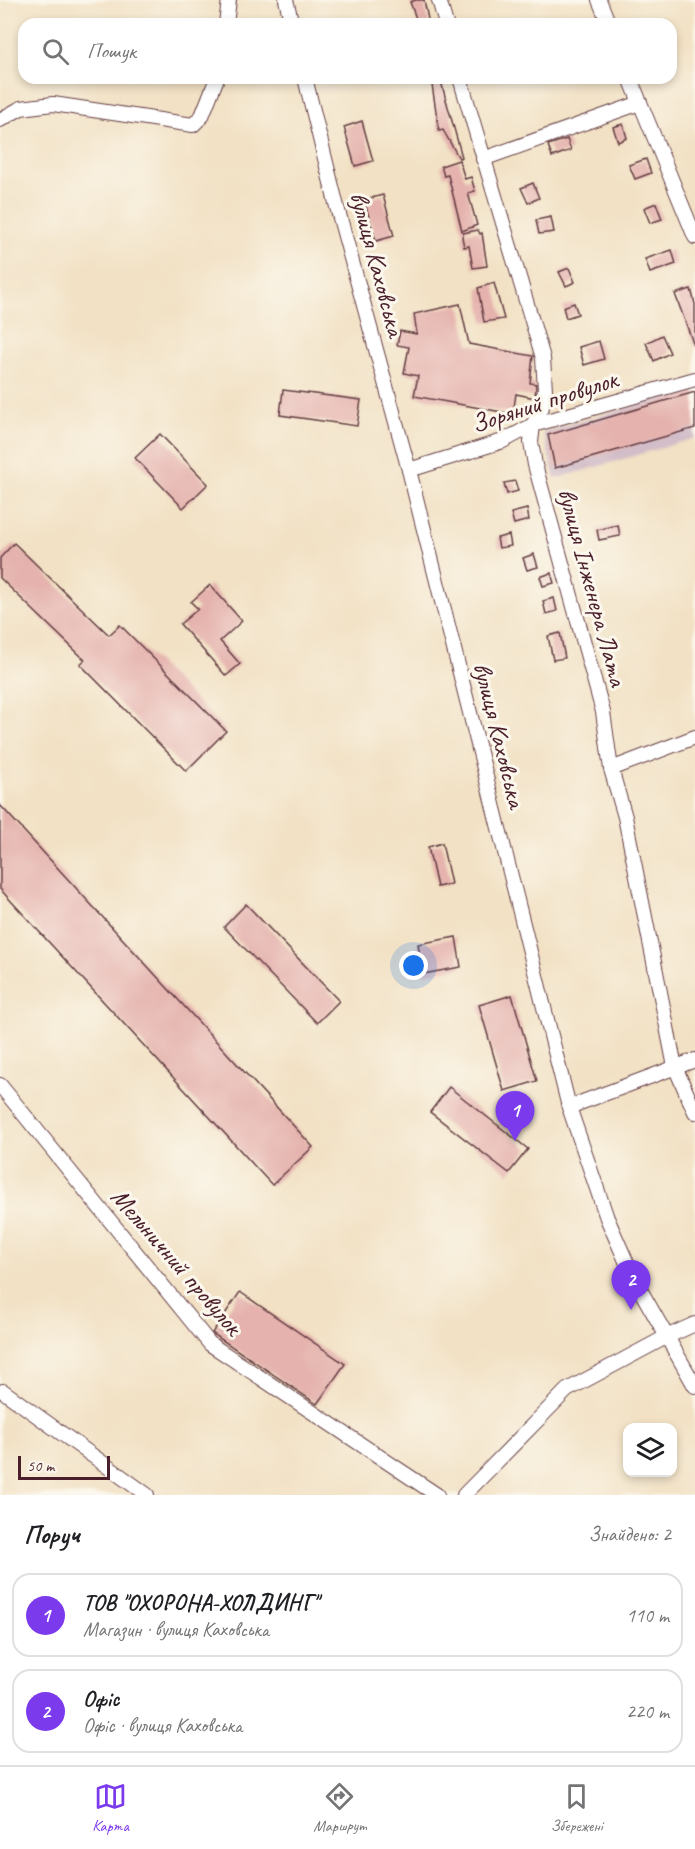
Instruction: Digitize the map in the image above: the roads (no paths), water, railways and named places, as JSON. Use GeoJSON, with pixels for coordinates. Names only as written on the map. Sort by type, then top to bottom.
{"type":"FeatureCollection","features":[{"type":"Feature","properties":{"kind":"street"},"geometry":{"type":"LineString","coordinates":[[227,18],[229,0]]}},
{"type":"Feature","properties":{"kind":"street"},"geometry":{"type":"LineString","coordinates":[[286,0],[290,18]]}},
{"type":"Feature","properties":{"kind":"street"},"geometry":{"type":"LineString","coordinates":[[439,0],[444,18]]}},
{"type":"Feature","properties":{"kind":"street"},"geometry":{"type":"LineString","coordinates":[[599,0],[606,18]]}},
{"type":"Feature","properties":{"kind":"street"},"geometry":{"type":"LineString","coordinates":[[0,120],[21,108],[53,104],[193,125],[202,116],[215,84]]}},
{"type":"Feature","properties":{"kind":"street","name":"вулиця Каховська"},"geometry":{"type":"LineString","coordinates":[[306,84],[337,207],[409,470],[569,1107],[607,1218],[634,1279],[695,1386]]}},
{"type":"Feature","properties":{"kind":"street","name":"вулиця Інженера Лата"},"geometry":{"type":"LineString","coordinates":[[462,84],[543,358],[545,390],[542,407],[533,425],[531,442],[535,465],[603,711],[611,769],[625,817],[675,1067],[695,1112]]}},
{"type":"Feature","properties":{"kind":"street"},"geometry":{"type":"LineString","coordinates":[[632,84],[695,237]]}},
{"type":"Feature","properties":{"kind":"street"},"geometry":{"type":"LineString","coordinates":[[483,159],[640,103]]}},
{"type":"Feature","properties":{"kind":"street","name":"Зоряний провулок"},"geometry":{"type":"LineString","coordinates":[[409,470],[503,441],[533,425],[695,379]]}},
{"type":"Feature","properties":{"kind":"street"},"geometry":{"type":"LineString","coordinates":[[611,769],[695,737]]}},
{"type":"Feature","properties":{"kind":"street"},"geometry":{"type":"LineString","coordinates":[[569,1107],[695,1060]]}},
{"type":"Feature","properties":{"kind":"street","name":"Мельничний провулок"},"geometry":{"type":"LineString","coordinates":[[0,1085],[210,1344],[437,1495]]}},
{"type":"Feature","properties":{"kind":"street"},"geometry":{"type":"LineString","coordinates":[[464,1495],[567,1390],[666,1336],[695,1324]]}},
{"type":"Feature","properties":{"kind":"street"},"geometry":{"type":"LineString","coordinates":[[3,1391],[147,1495]]}},
{"type":"Feature","properties":{"kind":"place","name":"ТОВ \"ОХОРОНА-ХОЛДИНГ\""},"geometry":{"type":"Point","coordinates":[515,1141]}},
{"type":"Feature","properties":{"kind":"place","name":"Офіс"},"geometry":{"type":"Point","coordinates":[631,1310]}}]}
